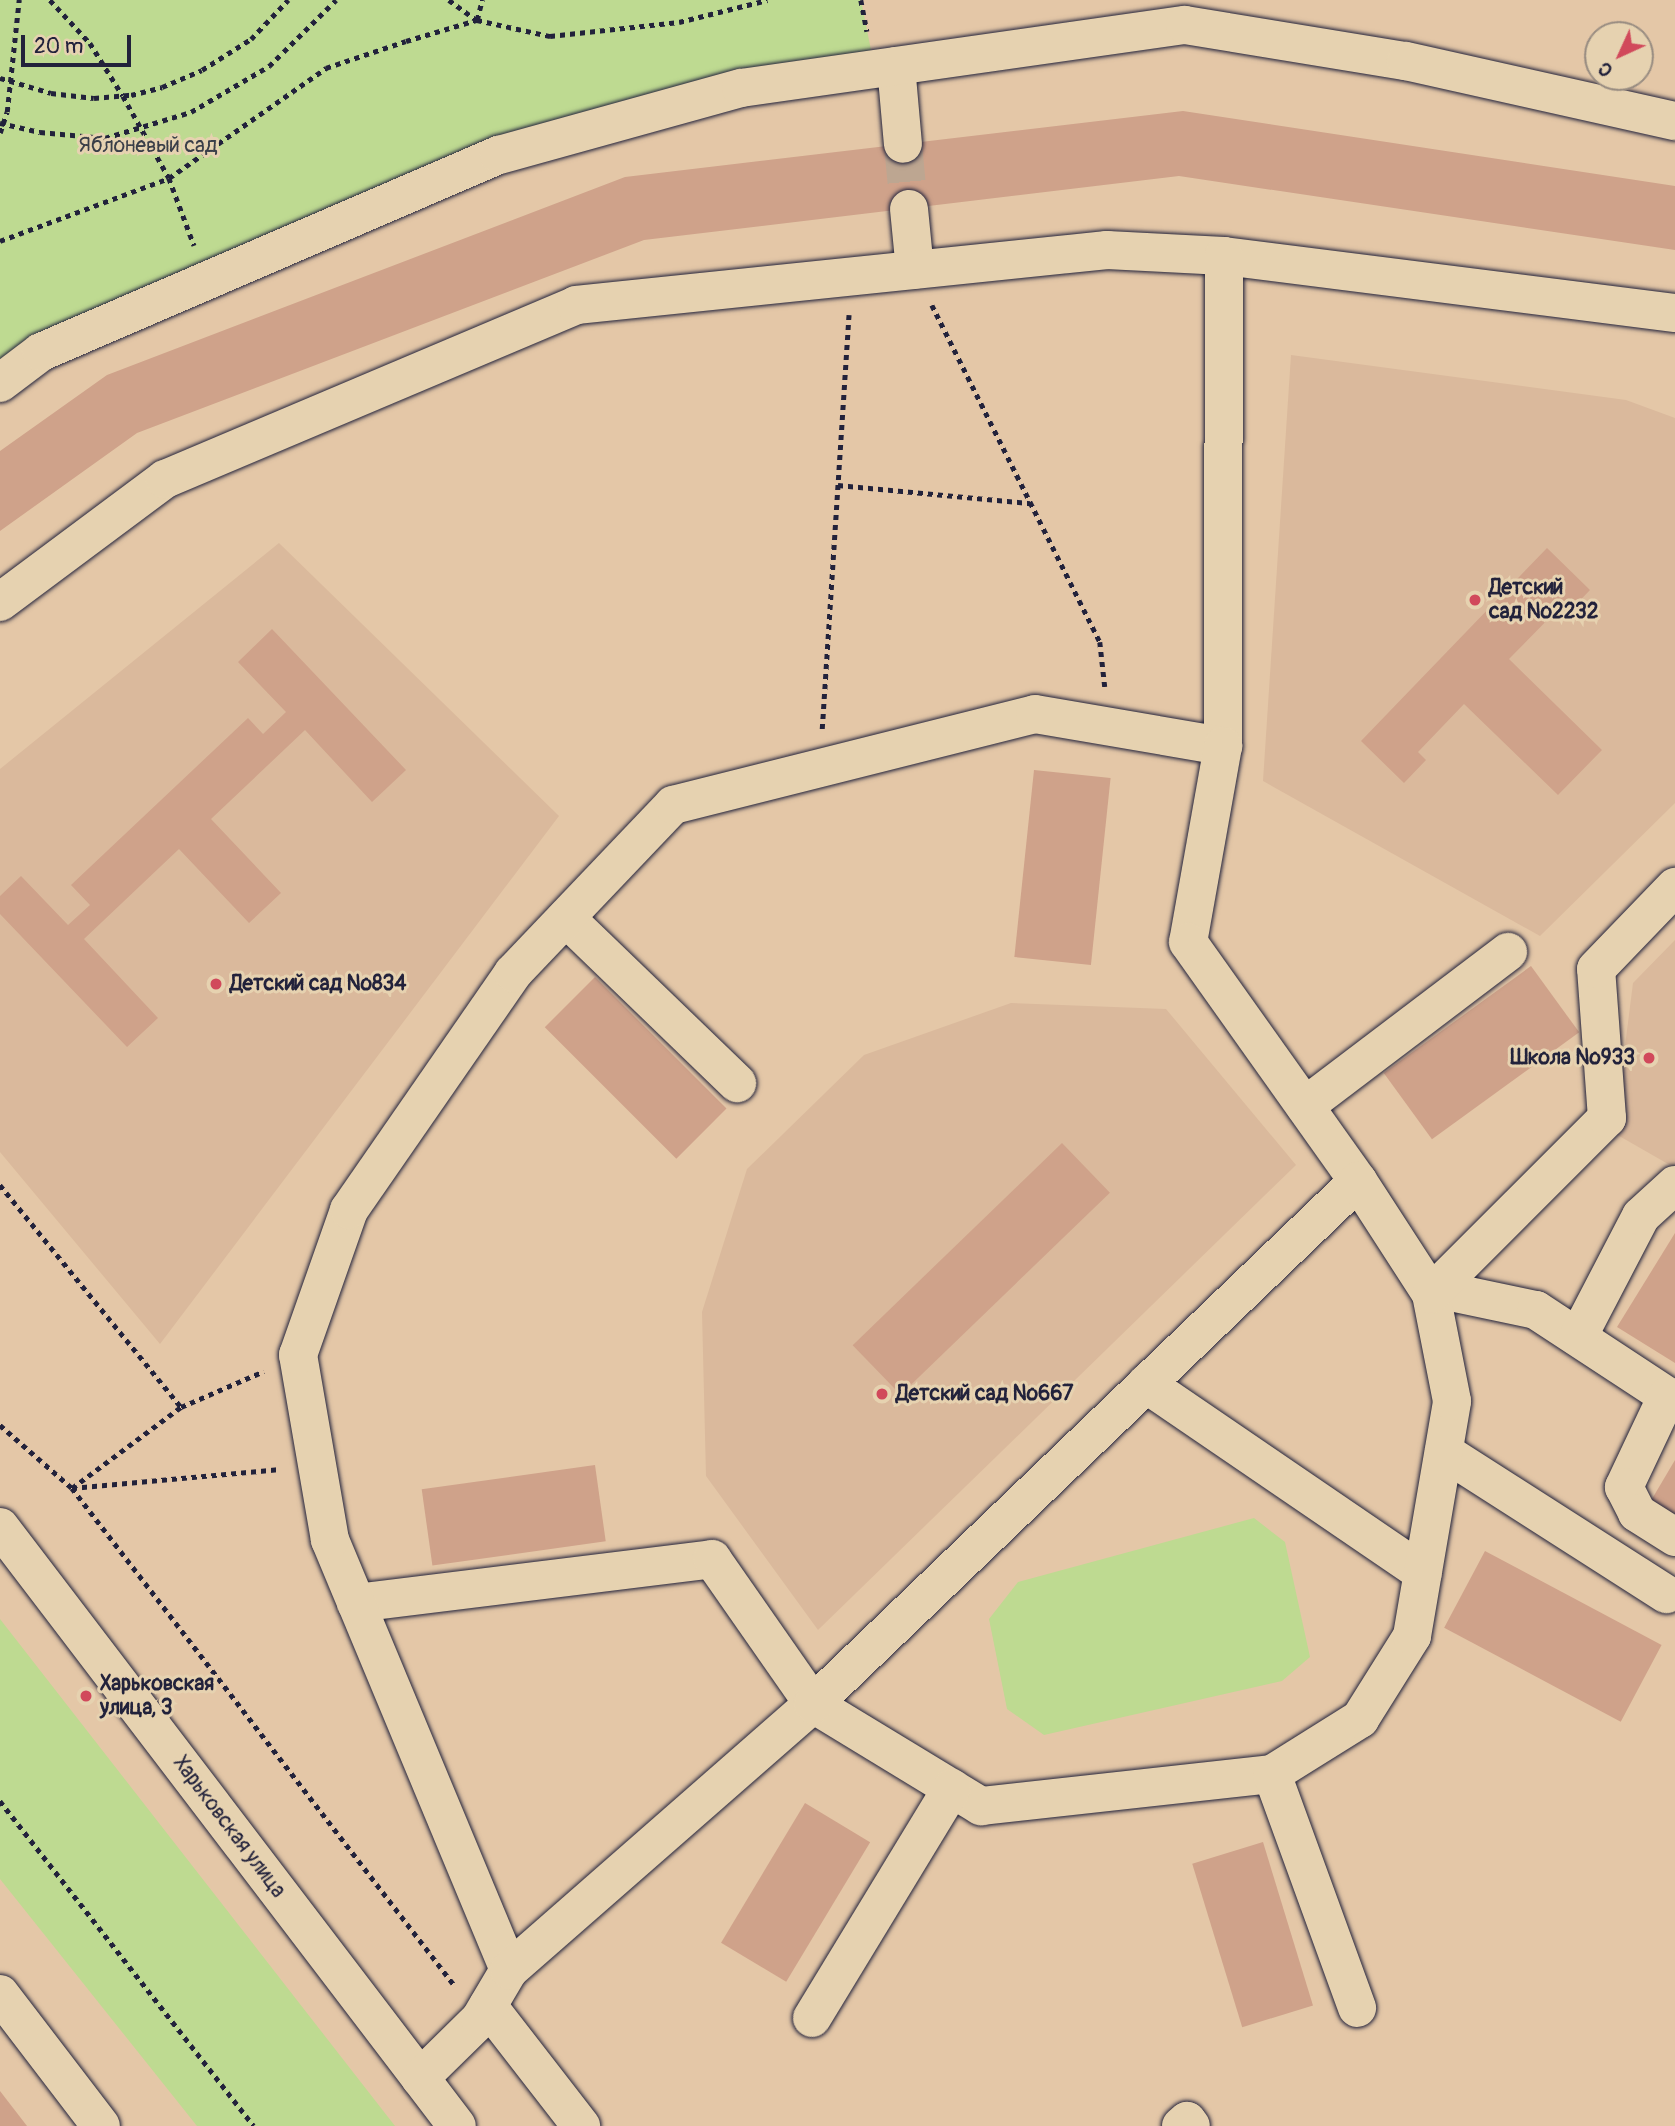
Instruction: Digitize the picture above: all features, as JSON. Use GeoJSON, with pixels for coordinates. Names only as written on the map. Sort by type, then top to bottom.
{"type":"FeatureCollection","features":[{"type":"Feature","properties":{"kind":"street"},"geometry":{"type":"LineString","coordinates":[[0,383],[41,352],[499,155],[741,88],[1185,25],[1406,61],[1675,121]]}},
{"type":"Feature","properties":{"kind":"street"},"geometry":{"type":"LineString","coordinates":[[896,66],[903,144]]}},
{"type":"Feature","properties":{"kind":"street"},"geometry":{"type":"LineString","coordinates":[[909,209],[915,270]]}},
{"type":"Feature","properties":{"kind":"street"},"geometry":{"type":"LineString","coordinates":[[0,603],[165,479],[576,305],[1107,250],[1224,256],[1675,313]]}},
{"type":"Feature","properties":{"kind":"street"},"geometry":{"type":"LineString","coordinates":[[356,1603],[712,1559],[813,1704],[981,1806],[1272,1774],[1360,1719],[1412,1636],[1452,1401],[1434,1291],[1188,942],[1223,746],[1224,256]]}},
{"type":"Feature","properties":{"kind":"street"},"geometry":{"type":"LineString","coordinates":[[509,1970],[330,1540],[298,1355],[349,1210],[513,973],[673,805],[1035,714],[1223,746]]}},
{"type":"Feature","properties":{"kind":"street"},"geometry":{"type":"LineString","coordinates":[[1434,1291],[1607,1118],[1596,969],[1675,887]]}},
{"type":"Feature","properties":{"kind":"street"},"geometry":{"type":"LineString","coordinates":[[566,918],[737,1083]]}},
{"type":"Feature","properties":{"kind":"street"},"geometry":{"type":"LineString","coordinates":[[1305,1106],[1508,952]]}},
{"type":"Feature","properties":{"kind":"street"},"geometry":{"type":"LineString","coordinates":[[420,2078],[484,2013],[509,1970],[813,1704],[1358,1181]]}},
{"type":"Feature","properties":{"kind":"street"},"geometry":{"type":"LineString","coordinates":[[1577,1337],[1641,1216],[1675,1185]]}},
{"type":"Feature","properties":{"kind":"street"},"geometry":{"type":"LineString","coordinates":[[1434,1291],[1536,1310],[1667,1396],[1625,1487],[1637,1513],[1675,1536]]}},
{"type":"Feature","properties":{"kind":"street"},"geometry":{"type":"LineString","coordinates":[[1146,1384],[1423,1573]]}},
{"type":"Feature","properties":{"kind":"street"},"geometry":{"type":"LineString","coordinates":[[1444,1452],[1666,1594]]}},
{"type":"Feature","properties":{"kind":"street","name":"Харьковская улица"},"geometry":{"type":"LineString","coordinates":[[0,1527],[457,2126]]}},
{"type":"Feature","properties":{"kind":"street"},"geometry":{"type":"LineString","coordinates":[[1272,1774],[1357,2008]]}},
{"type":"Feature","properties":{"kind":"street"},"geometry":{"type":"LineString","coordinates":[[812,2018],[952,1788]]}},
{"type":"Feature","properties":{"kind":"street"},"geometry":{"type":"LineString","coordinates":[[0,1994],[101,2126]]}},
{"type":"Feature","properties":{"kind":"street"},"geometry":{"type":"LineString","coordinates":[[484,2013],[581,2126]]}},
{"type":"Feature","properties":{"kind":"street"},"geometry":{"type":"LineString","coordinates":[[1181,2126],[1187,2121],[1191,2126]]}},
{"type":"Feature","properties":{"kind":"path"},"geometry":{"type":"LineString","coordinates":[[0,133],[10,81],[19,0]]}},
{"type":"Feature","properties":{"kind":"path"},"geometry":{"type":"LineString","coordinates":[[50,0],[90,43],[141,127],[169,178],[207,280]]}},
{"type":"Feature","properties":{"kind":"path"},"geometry":{"type":"LineString","coordinates":[[0,78],[51,93],[94,98],[123,96],[162,88],[202,70],[251,39],[288,0]]}},
{"type":"Feature","properties":{"kind":"path"},"geometry":{"type":"LineString","coordinates":[[1,124],[40,132],[105,138],[191,112],[270,66],[336,0]]}},
{"type":"Feature","properties":{"kind":"path"},"geometry":{"type":"LineString","coordinates":[[449,0],[477,20],[550,36],[679,22],[767,0]]}},
{"type":"Feature","properties":{"kind":"path"},"geometry":{"type":"LineString","coordinates":[[477,20],[482,0]]}},
{"type":"Feature","properties":{"kind":"path"},"geometry":{"type":"LineString","coordinates":[[0,242],[169,178],[326,68],[477,20]]}},
{"type":"Feature","properties":{"kind":"path"},"geometry":{"type":"LineString","coordinates":[[915,270],[1100,642],[1109,727]]}},
{"type":"Feature","properties":{"kind":"path"},"geometry":{"type":"LineString","coordinates":[[820,768],[852,277]]}},
{"type":"Feature","properties":{"kind":"path"},"geometry":{"type":"LineString","coordinates":[[838,485],[1030,503]]}},
{"type":"Feature","properties":{"kind":"path"},"geometry":{"type":"LineString","coordinates":[[0,1185],[181,1407]]}},
{"type":"Feature","properties":{"kind":"path"},"geometry":{"type":"LineString","coordinates":[[72,1488],[181,1407],[298,1355]]}},
{"type":"Feature","properties":{"kind":"path"},"geometry":{"type":"LineString","coordinates":[[0,1425],[72,1488],[484,2013]]}},
{"type":"Feature","properties":{"kind":"path"},"geometry":{"type":"LineString","coordinates":[[72,1488],[318,1466]]}},
{"type":"Feature","properties":{"kind":"path"},"geometry":{"type":"LineString","coordinates":[[0,1801],[254,2126]]}},
{"type":"Feature","properties":{"kind":"shaded area","name":"Детский сад №2232"},"geometry":{"type":"Polygon","coordinates":[[[1291,355],[1626,400],[1675,418],[1675,803],[1540,936],[1263,781],[1291,355]]]}},
{"type":"Feature","properties":{"kind":"shaded area","name":"Детский сад №834"},"geometry":{"type":"Polygon","coordinates":[[[279,543],[559,816],[160,1344],[0,1152],[0,769],[279,543]]]}},
{"type":"Feature","properties":{"kind":"shaded area","name":"Школа №933"},"geometry":{"type":"Polygon","coordinates":[[[1675,940],[1675,1168],[1614,1133],[1633,983],[1675,940]]]}},
{"type":"Feature","properties":{"kind":"shaded area","name":"Детский сад №667"},"geometry":{"type":"Polygon","coordinates":[[[1011,1003],[1166,1009],[1296,1165],[818,1630],[706,1476],[702,1312],[747,1169],[864,1055],[1011,1003]]]}},
{"type":"Feature","properties":{"kind":"green space","name":"Яблоневый сад"},"geometry":{"type":"Polygon","coordinates":[[[0,0],[861,0],[875,70],[499,155],[0,383],[0,0]]]}},
{"type":"Feature","properties":{"kind":"green space"},"geometry":{"type":"Polygon","coordinates":[[[1254,1518],[1285,1542],[1310,1657],[1282,1681],[1044,1735],[1007,1709],[989,1619],[1018,1582],[1254,1518]]]}},
{"type":"Feature","properties":{"kind":"green space"},"geometry":{"type":"Polygon","coordinates":[[[0,1619],[395,2126],[197,2126],[0,1879],[0,1619]]]}},
{"type":"Feature","properties":{"kind":"building"},"geometry":{"type":"Polygon","coordinates":[[[1183,111],[1675,186],[1675,250],[1179,176],[644,240],[137,433],[0,531],[0,451],[107,375],[625,177],[1183,111]]]}},
{"type":"Feature","properties":{"kind":"building"},"geometry":{"type":"Polygon","coordinates":[[[1547,548],[1590,590],[1567,614],[1560,607],[1509,659],[1602,750],[1558,795],[1464,704],[1418,752],[1426,760],[1404,783],[1361,741],[1547,548]]]}},
{"type":"Feature","properties":{"kind":"building"},"geometry":{"type":"Polygon","coordinates":[[[272,629],[406,770],[372,802],[305,730],[211,819],[281,893],[249,923],[179,849],[84,939],[158,1018],[127,1047],[0,914],[0,896],[21,876],[68,925],[90,905],[71,885],[248,718],[263,734],[286,712],[238,662],[272,629]]]}},
{"type":"Feature","properties":{"kind":"building"},"geometry":{"type":"Polygon","coordinates":[[[1034,770],[1111,778],[1091,965],[1014,957],[1034,770]]]}},
{"type":"Feature","properties":{"kind":"building"},"geometry":{"type":"Polygon","coordinates":[[[1531,966],[1579,1032],[1432,1139],[1384,1073],[1531,966]]]}},
{"type":"Feature","properties":{"kind":"building"},"geometry":{"type":"Polygon","coordinates":[[[595,977],[727,1109],[676,1159],[545,1027],[595,977]]]}},
{"type":"Feature","properties":{"kind":"building"},"geometry":{"type":"Polygon","coordinates":[[[1062,1143],[1110,1193],[901,1395],[853,1345],[1062,1143]]]}},
{"type":"Feature","properties":{"kind":"building"},"geometry":{"type":"Polygon","coordinates":[[[1675,1233],[1675,1363],[1617,1327],[1675,1233]]]}},
{"type":"Feature","properties":{"kind":"building"},"geometry":{"type":"Polygon","coordinates":[[[1675,1460],[1675,1518],[1649,1504],[1675,1460]]]}},
{"type":"Feature","properties":{"kind":"building"},"geometry":{"type":"Polygon","coordinates":[[[595,1465],[606,1541],[432,1566],[422,1489],[595,1465]]]}},
{"type":"Feature","properties":{"kind":"building"},"geometry":{"type":"Polygon","coordinates":[[[1485,1551],[1662,1645],[1621,1722],[1444,1628],[1485,1551]]]}},
{"type":"Feature","properties":{"kind":"building"},"geometry":{"type":"Polygon","coordinates":[[[805,1803],[870,1842],[786,1982],[721,1943],[805,1803]]]}},
{"type":"Feature","properties":{"kind":"building"},"geometry":{"type":"Polygon","coordinates":[[[1263,1842],[1313,2006],[1242,2027],[1192,1864],[1263,1842]]]}},
{"type":"Feature","properties":{"kind":"building"},"geometry":{"type":"Polygon","coordinates":[[[0,2091],[27,2126],[0,2126],[0,2091]]]}},
{"type":"Feature","properties":{"kind":"tunnel"},"geometry":{"type":"LineString","coordinates":[[903,144],[909,209]]}},
{"type":"Feature","properties":{"kind":"place","name":"Детский сад №2232"},"geometry":{"type":"Point","coordinates":[1475,600]}},
{"type":"Feature","properties":{"kind":"place","name":"Детский сад №834"},"geometry":{"type":"Point","coordinates":[216,984]}},
{"type":"Feature","properties":{"kind":"place","name":"Школа №933"},"geometry":{"type":"Point","coordinates":[1649,1058]}},
{"type":"Feature","properties":{"kind":"place","name":"Детский сад №667"},"geometry":{"type":"Point","coordinates":[882,1394]}},
{"type":"Feature","properties":{"kind":"place","name":"Харьковская улица, 3"},"geometry":{"type":"Point","coordinates":[86,1696]}}]}
